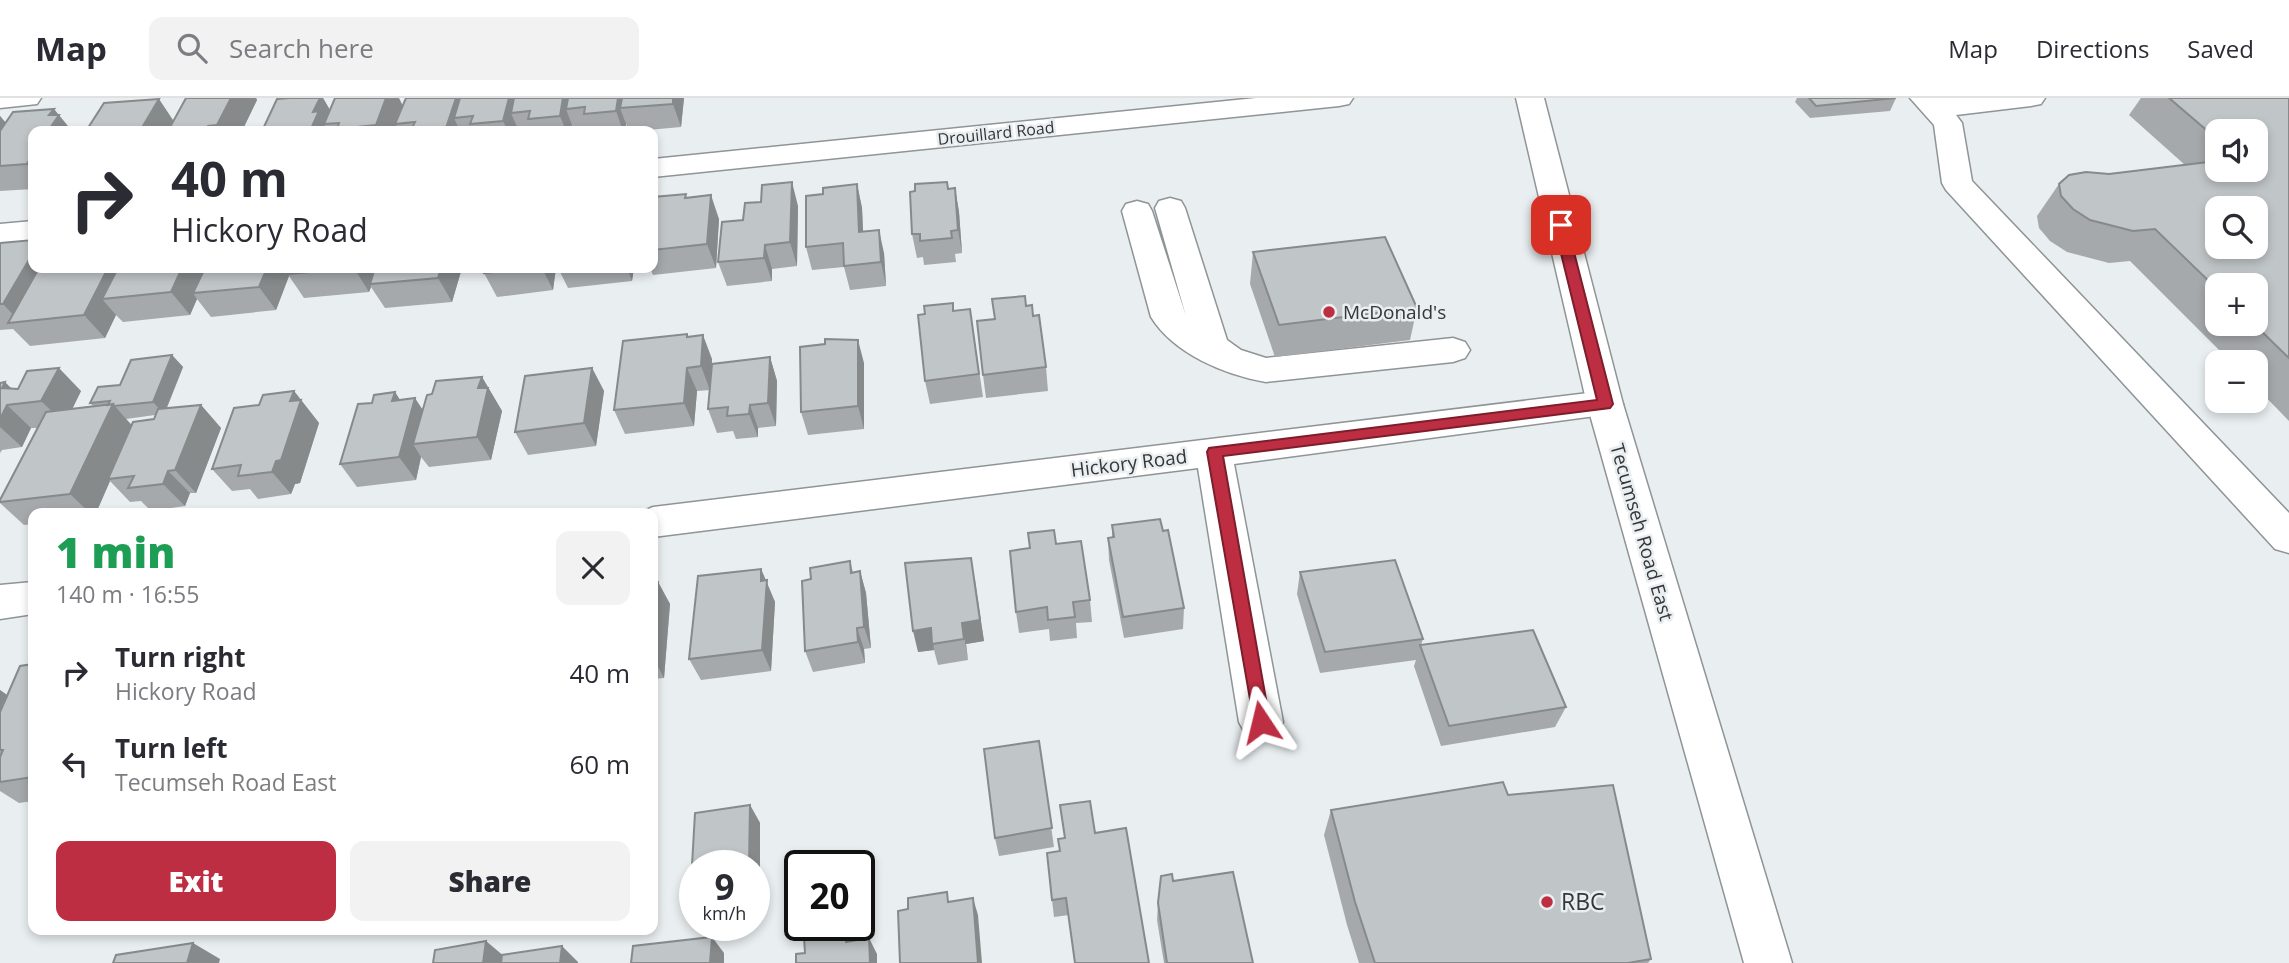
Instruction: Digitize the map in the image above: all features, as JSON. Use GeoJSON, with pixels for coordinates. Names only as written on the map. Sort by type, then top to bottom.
{"type":"FeatureCollection","features":[{"type":"Feature","properties":{"kind":"street"},"geometry":{"type":"LineString","coordinates":[[0,100],[27,98]]}},
{"type":"Feature","properties":{"kind":"street","name":"Drouillard Road"},"geometry":{"type":"LineString","coordinates":[[658,167],[1339,98]]}},
{"type":"Feature","properties":{"kind":"street","name":"Tecumseh Road East"},"geometry":{"type":"LineString","coordinates":[[1530,98],[1605,404],[1768,963]]}},
{"type":"Feature","properties":{"kind":"street"},"geometry":{"type":"LineString","coordinates":[[1929,103],[2031,98]]}},
{"type":"Feature","properties":{"kind":"street"},"geometry":{"type":"LineString","coordinates":[[1929,103],[1948,123],[1957,183],[2289,538]]}},
{"type":"Feature","properties":{"kind":"street"},"geometry":{"type":"LineString","coordinates":[[1170,208],[1210,341],[1220,354]]}},
{"type":"Feature","properties":{"kind":"street"},"geometry":{"type":"LineString","coordinates":[[1137,211],[1168,317],[1180,331],[1248,367],[1278,370],[1453,350]]}},
{"type":"Feature","properties":{"kind":"street"},"geometry":{"type":"LineString","coordinates":[[0,234],[28,231]]}},
{"type":"Feature","properties":{"kind":"street","name":"Hickory Road"},"geometry":{"type":"LineString","coordinates":[[658,521],[1605,404]]}},
{"type":"Feature","properties":{"kind":"street"},"geometry":{"type":"LineString","coordinates":[[1214,452],[1261,722]]}},
{"type":"Feature","properties":{"kind":"street"},"geometry":{"type":"LineString","coordinates":[[0,602],[28,599]]}},
{"type":"Feature","properties":{"kind":"building"},"geometry":{"type":"Polygon","coordinates":[[[186,98],[231,98],[217,125],[171,126],[186,98]]]}},
{"type":"Feature","properties":{"kind":"building"},"geometry":{"type":"Polygon","coordinates":[[[320,98],[313,112],[319,111],[312,126],[264,126],[277,99],[320,98]]]}},
{"type":"Feature","properties":{"kind":"building"},"geometry":{"type":"Polygon","coordinates":[[[335,98],[386,98],[376,125],[324,124],[335,98]]]}},
{"type":"Feature","properties":{"kind":"building"},"geometry":{"type":"Polygon","coordinates":[[[406,98],[456,98],[447,126],[413,126],[415,122],[395,124],[406,98]]]}},
{"type":"Feature","properties":{"kind":"building"},"geometry":{"type":"Polygon","coordinates":[[[460,98],[509,98],[503,121],[470,124],[473,116],[454,118],[460,98]]]}},
{"type":"Feature","properties":{"kind":"building"},"geometry":{"type":"Polygon","coordinates":[[[514,98],[563,98],[560,116],[528,119],[530,111],[511,113],[514,98]]]}},
{"type":"Feature","properties":{"kind":"building"},"geometry":{"type":"Polygon","coordinates":[[[568,98],[618,98],[616,111],[584,114],[585,107],[566,109],[568,98]]]}},
{"type":"Feature","properties":{"kind":"building"},"geometry":{"type":"Polygon","coordinates":[[[622,98],[673,98],[673,104],[620,108],[622,98]]]}},
{"type":"Feature","properties":{"kind":"building"},"geometry":{"type":"Polygon","coordinates":[[[1809,98],[1896,98],[1816,106],[1809,98]]]}},
{"type":"Feature","properties":{"kind":"building"},"geometry":{"type":"Polygon","coordinates":[[[2169,98],[2289,98],[2289,358],[2266,336],[2268,273],[2205,273],[2205,277],[2155,229],[2133,231],[2090,220],[2073,209],[2061,196],[2059,184],[2069,175],[2086,172],[2109,174],[2205,162],[2205,182],[2268,182],[2268,119],[2205,119],[2205,129],[2169,98]]]}},
{"type":"Feature","properties":{"kind":"building"},"geometry":{"type":"Polygon","coordinates":[[[159,99],[143,126],[89,126],[104,103],[159,99]]]}},
{"type":"Feature","properties":{"kind":"building"},"geometry":{"type":"Polygon","coordinates":[[[54,109],[49,115],[59,115],[51,126],[28,126],[27,164],[0,166],[0,131],[13,112],[54,109]]]}},
{"type":"Feature","properties":{"kind":"building"},"geometry":{"type":"Polygon","coordinates":[[[792,182],[790,242],[765,245],[764,258],[718,262],[722,222],[743,220],[745,203],[761,202],[762,185],[792,182]]]}},
{"type":"Feature","properties":{"kind":"building"},"geometry":{"type":"Polygon","coordinates":[[[947,182],[948,189],[955,188],[958,230],[951,231],[952,238],[920,241],[920,234],[912,234],[910,192],[915,191],[915,184],[947,182]]]}},
{"type":"Feature","properties":{"kind":"building"},"geometry":{"type":"Polygon","coordinates":[[[857,184],[859,232],[879,230],[881,262],[844,266],[843,243],[806,247],[806,196],[823,194],[823,188],[857,184]]]}},
{"type":"Feature","properties":{"kind":"building"},"geometry":{"type":"Polygon","coordinates":[[[686,194],[685,198],[711,195],[707,244],[658,249],[658,197],[686,194]]]}},
{"type":"Feature","properties":{"kind":"building"},"geometry":{"type":"Polygon","coordinates":[[[1385,237],[1417,308],[1279,325],[1253,252],[1385,237]]]}},
{"type":"Feature","properties":{"kind":"building"},"geometry":{"type":"Polygon","coordinates":[[[28,240],[28,262],[3,304],[0,304],[0,243],[28,240]]]}},
{"type":"Feature","properties":{"kind":"building"},"geometry":{"type":"Polygon","coordinates":[[[36,273],[105,273],[84,315],[8,323],[36,273]]]}},
{"type":"Feature","properties":{"kind":"building"},"geometry":{"type":"Polygon","coordinates":[[[115,273],[180,273],[171,292],[102,299],[115,273]]]}},
{"type":"Feature","properties":{"kind":"building"},"geometry":{"type":"Polygon","coordinates":[[[203,273],[265,273],[259,287],[193,293],[203,273]]]}},
{"type":"Feature","properties":{"kind":"building"},"geometry":{"type":"Polygon","coordinates":[[[373,273],[440,273],[438,278],[370,284],[373,273]]]}},
{"type":"Feature","properties":{"kind":"building"},"geometry":{"type":"Polygon","coordinates":[[[1025,296],[1026,306],[1032,305],[1033,316],[1039,315],[1046,367],[983,375],[977,321],[995,319],[992,299],[1025,296]]]}},
{"type":"Feature","properties":{"kind":"building"},"geometry":{"type":"Polygon","coordinates":[[[953,303],[953,311],[970,309],[979,374],[925,381],[918,315],[925,314],[924,306],[953,303]]]}},
{"type":"Feature","properties":{"kind":"building"},"geometry":{"type":"Polygon","coordinates":[[[687,334],[687,337],[703,335],[701,366],[687,368],[684,403],[614,410],[623,341],[687,334]]]}},
{"type":"Feature","properties":{"kind":"building"},"geometry":{"type":"Polygon","coordinates":[[[825,339],[858,340],[858,406],[801,412],[800,347],[825,344],[825,339]]]}},
{"type":"Feature","properties":{"kind":"building"},"geometry":{"type":"Polygon","coordinates":[[[172,355],[153,402],[114,406],[108,405],[110,401],[90,403],[98,387],[120,385],[131,360],[172,355]]]}},
{"type":"Feature","properties":{"kind":"building"},"geometry":{"type":"Polygon","coordinates":[[[770,357],[768,403],[750,405],[749,414],[727,416],[728,407],[708,409],[712,364],[770,357]]]}},
{"type":"Feature","properties":{"kind":"building"},"geometry":{"type":"Polygon","coordinates":[[[59,368],[41,401],[7,405],[0,419],[0,383],[5,382],[2,388],[18,389],[27,371],[59,368]]]}},
{"type":"Feature","properties":{"kind":"building"},"geometry":{"type":"Polygon","coordinates":[[[592,368],[584,423],[515,432],[525,376],[592,368]]]}},
{"type":"Feature","properties":{"kind":"building"},"geometry":{"type":"Polygon","coordinates":[[[482,377],[478,388],[488,388],[477,437],[413,444],[427,395],[432,394],[436,381],[482,377]]]}},
{"type":"Feature","properties":{"kind":"building"},"geometry":{"type":"Polygon","coordinates":[[[294,391],[290,401],[301,400],[281,460],[276,461],[272,472],[238,476],[241,465],[212,469],[234,408],[259,405],[263,395],[294,391]]]}},
{"type":"Feature","properties":{"kind":"building"},"geometry":{"type":"Polygon","coordinates":[[[395,392],[392,401],[415,398],[399,457],[340,464],[358,404],[372,403],[374,395],[395,392]]]}},
{"type":"Feature","properties":{"kind":"building"},"geometry":{"type":"Polygon","coordinates":[[[113,404],[70,494],[0,502],[46,412],[113,404]]]}},
{"type":"Feature","properties":{"kind":"building"},"geometry":{"type":"Polygon","coordinates":[[[201,405],[175,470],[168,471],[163,484],[128,488],[134,476],[108,479],[133,422],[154,419],[158,409],[201,405]]]}},
{"type":"Feature","properties":{"kind":"building"},"geometry":{"type":"Polygon","coordinates":[[[1160,519],[1163,531],[1168,530],[1184,608],[1123,617],[1108,538],[1114,537],[1112,525],[1160,519]]]}},
{"type":"Feature","properties":{"kind":"building"},"geometry":{"type":"Polygon","coordinates":[[[1054,530],[1056,544],[1081,541],[1090,600],[1073,602],[1075,617],[1048,620],[1047,607],[1016,612],[1010,551],[1030,548],[1028,533],[1054,530]]]}},
{"type":"Feature","properties":{"kind":"building"},"geometry":{"type":"Polygon","coordinates":[[[971,558],[980,620],[962,623],[964,639],[932,644],[931,628],[913,631],[905,563],[971,558]]]}},
{"type":"Feature","properties":{"kind":"building"},"geometry":{"type":"Polygon","coordinates":[[[1395,560],[1423,639],[1325,652],[1300,572],[1395,560]]]}},
{"type":"Feature","properties":{"kind":"building"},"geometry":{"type":"Polygon","coordinates":[[[850,561],[851,573],[860,571],[864,627],[857,628],[858,642],[805,651],[802,581],[811,579],[810,568],[850,561]]]}},
{"type":"Feature","properties":{"kind":"building"},"geometry":{"type":"Polygon","coordinates":[[[761,569],[761,581],[767,580],[762,650],[689,659],[698,576],[761,569]]]}},
{"type":"Feature","properties":{"kind":"building"},"geometry":{"type":"Polygon","coordinates":[[[1533,630],[1566,707],[1449,726],[1420,645],[1533,630]]]}},
{"type":"Feature","properties":{"kind":"building"},"geometry":{"type":"Polygon","coordinates":[[[28,665],[28,778],[0,782],[0,757],[3,750],[0,750],[0,712],[20,666],[28,665]]]}},
{"type":"Feature","properties":{"kind":"building"},"geometry":{"type":"Polygon","coordinates":[[[1039,741],[1052,828],[995,838],[984,749],[1039,741]]]}},
{"type":"Feature","properties":{"kind":"building"},"geometry":{"type":"Polygon","coordinates":[[[1503,782],[1508,795],[1613,785],[1651,959],[1628,963],[1375,963],[1355,902],[1331,810],[1503,782]]]}},
{"type":"Feature","properties":{"kind":"building"},"geometry":{"type":"Polygon","coordinates":[[[1090,801],[1095,833],[1126,828],[1149,963],[1075,963],[1066,898],[1052,900],[1047,853],[1060,851],[1058,839],[1065,838],[1060,805],[1090,801]]]}},
{"type":"Feature","properties":{"kind":"building"},"geometry":{"type":"Polygon","coordinates":[[[750,805],[749,850],[693,850],[695,813],[750,805]]]}},
{"type":"Feature","properties":{"kind":"building"},"geometry":{"type":"Polygon","coordinates":[[[1233,872],[1253,963],[1167,963],[1158,903],[1161,876],[1172,874],[1173,881],[1233,872]]]}},
{"type":"Feature","properties":{"kind":"building"},"geometry":{"type":"Polygon","coordinates":[[[947,892],[948,902],[973,898],[978,963],[900,963],[898,911],[908,909],[908,898],[947,892]]]}},
{"type":"Feature","properties":{"kind":"building"},"geometry":{"type":"Polygon","coordinates":[[[486,941],[483,963],[433,963],[435,950],[486,941]]]}},
{"type":"Feature","properties":{"kind":"building"},"geometry":{"type":"Polygon","coordinates":[[[679,941],[712,941],[710,963],[631,963],[633,946],[679,941]]]}},
{"type":"Feature","properties":{"kind":"building"},"geometry":{"type":"Polygon","coordinates":[[[804,941],[869,941],[870,963],[796,963],[796,954],[805,953],[804,941]]]}},
{"type":"Feature","properties":{"kind":"building"},"geometry":{"type":"Polygon","coordinates":[[[193,943],[187,963],[113,963],[116,955],[193,943]]]}},
{"type":"Feature","properties":{"kind":"building"},"geometry":{"type":"Polygon","coordinates":[[[562,946],[560,963],[501,963],[502,955],[562,946]]]}},
{"type":"Feature","properties":{"kind":"place","name":"McDonald's"},"geometry":{"type":"Point","coordinates":[1329,312]}},
{"type":"Feature","properties":{"kind":"place","name":"RBC"},"geometry":{"type":"Point","coordinates":[1547,902]}},
{"type":"Feature","properties":{"kind":"route"},"geometry":{"type":"LineString","coordinates":[[1261,722],[1214,452],[1605,404],[1561,225]]}}]}
